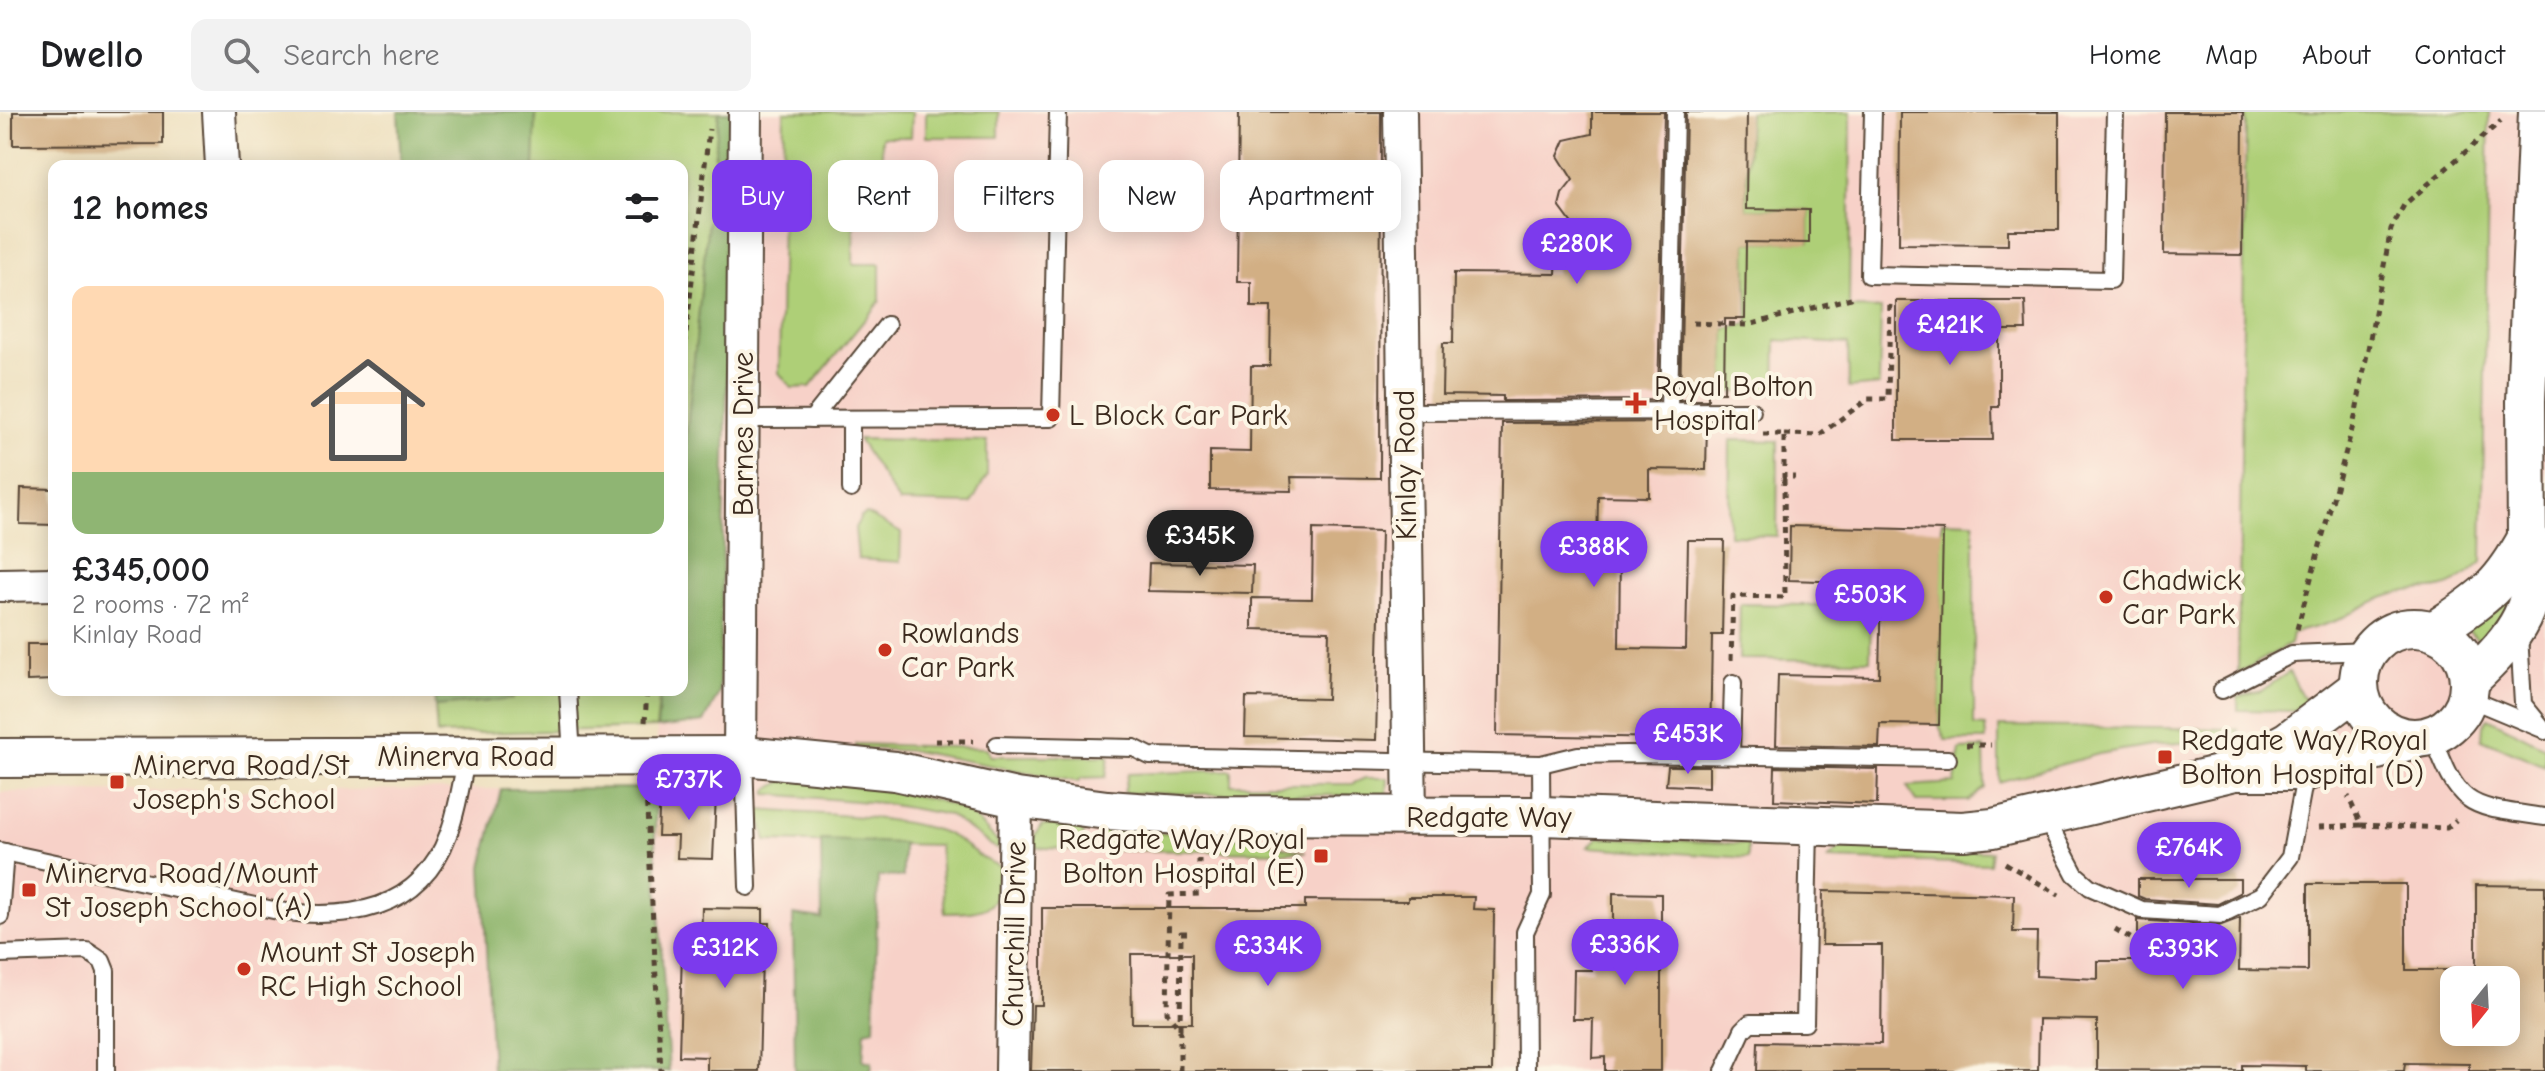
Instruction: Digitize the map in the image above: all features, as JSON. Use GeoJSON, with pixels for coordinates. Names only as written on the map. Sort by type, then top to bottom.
{"type":"FeatureCollection","features":[{"type":"Feature","properties":{"kind":"street"},"geometry":{"type":"LineString","coordinates":[[219,112],[222,160]]}},
{"type":"Feature","properties":{"kind":"street","name":"Barnes Drive"},"geometry":{"type":"LineString","coordinates":[[742,756],[745,112]]}},
{"type":"Feature","properties":{"kind":"street","name":"Kinlay Road"},"geometry":{"type":"LineString","coordinates":[[1400,112],[1410,817]]}},
{"type":"Feature","properties":{"kind":"street","name":"Redgate Way"},"geometry":{"type":"LineString","coordinates":[[742,756],[895,771],[1016,798],[1107,810],[1181,815],[1542,816],[1963,831],[1993,828],[2235,771],[2321,767],[2424,737],[2449,727],[2469,689],[2519,628],[2529,600],[2534,560],[2527,538],[2536,401],[2538,112]]}},
{"type":"Feature","properties":{"kind":"street","name":"Redgate Way"},"geometry":{"type":"LineString","coordinates":[[2434,631],[2492,591],[2509,572],[2527,538]]}},
{"type":"Feature","properties":{"kind":"street"},"geometry":{"type":"LineString","coordinates":[[0,585],[48,584]]}},
{"type":"Feature","properties":{"kind":"street"},"geometry":{"type":"LineString","coordinates":[[2424,737],[2398,737],[2377,724],[2362,704],[2358,688],[2360,669],[2368,651],[2381,638],[2397,630],[2416,627],[2434,631],[2459,650],[2469,689]]}},
{"type":"Feature","properties":{"kind":"street","name":"Redgate Way"},"geometry":{"type":"LineString","coordinates":[[2235,771],[2288,741],[2358,688]]}},
{"type":"Feature","properties":{"kind":"street","name":"Minerva Road"},"geometry":{"type":"LineString","coordinates":[[0,758],[742,756]]}},
{"type":"Feature","properties":{"kind":"street","name":"Churchill Drive"},"geometry":{"type":"LineString","coordinates":[[1012,1071],[1016,798]]}},
{"type":"Feature","properties":{"kind":"lane"},"geometry":{"type":"LineString","coordinates":[[743,419],[1051,418],[1058,112]]}},
{"type":"Feature","properties":{"kind":"lane"},"geometry":{"type":"LineString","coordinates":[[1669,411],[1675,112]]}},
{"type":"Feature","properties":{"kind":"lane"},"geometry":{"type":"LineString","coordinates":[[1873,112],[1869,275],[2111,280],[2115,112]]}},
{"type":"Feature","properties":{"kind":"lane"},"geometry":{"type":"LineString","coordinates":[[812,419],[887,325]]}},
{"type":"Feature","properties":{"kind":"lane"},"geometry":{"type":"LineString","coordinates":[[1404,412],[1752,411]]}},
{"type":"Feature","properties":{"kind":"lane"},"geometry":{"type":"LineString","coordinates":[[851,419],[851,489]]}},
{"type":"Feature","properties":{"kind":"lane"},"geometry":{"type":"LineString","coordinates":[[2519,628],[2523,704],[2543,730]]}},
{"type":"Feature","properties":{"kind":"lane"},"geometry":{"type":"LineString","coordinates":[[2222,690],[2297,654],[2368,651]]}},
{"type":"Feature","properties":{"kind":"lane"},"geometry":{"type":"LineString","coordinates":[[1731,755],[1733,683]]}},
{"type":"Feature","properties":{"kind":"lane"},"geometry":{"type":"LineString","coordinates":[[2469,689],[2543,730]]}},
{"type":"Feature","properties":{"kind":"lane"},"geometry":{"type":"LineString","coordinates":[[568,696],[572,756]]}},
{"type":"Feature","properties":{"kind":"lane"},"geometry":{"type":"LineString","coordinates":[[2424,737],[2449,779],[2480,808],[2545,817]]}},
{"type":"Feature","properties":{"kind":"lane"},"geometry":{"type":"LineString","coordinates":[[997,745],[1134,748],[1150,756],[1541,764],[1578,755],[1948,759]]}},
{"type":"Feature","properties":{"kind":"lane"},"geometry":{"type":"LineString","coordinates":[[0,916],[2,852],[278,911],[324,917],[360,913],[398,896],[427,872],[448,836],[467,756]]}},
{"type":"Feature","properties":{"kind":"lane"},"geometry":{"type":"LineString","coordinates":[[742,756],[748,887]]}},
{"type":"Feature","properties":{"kind":"lane"},"geometry":{"type":"LineString","coordinates":[[1526,1071],[1525,932],[1542,895],[1541,764]]}},
{"type":"Feature","properties":{"kind":"lane"},"geometry":{"type":"LineString","coordinates":[[2043,814],[2075,874],[2090,887],[2142,910],[2220,915],[2261,895],[2290,857],[2321,767]]}},
{"type":"Feature","properties":{"kind":"lane"},"geometry":{"type":"LineString","coordinates":[[1724,1071],[1743,1030],[1750,1023],[1805,1023],[1809,826]]}},
{"type":"Feature","properties":{"kind":"lane"},"geometry":{"type":"LineString","coordinates":[[0,954],[87,951],[102,961],[106,971],[106,1071]]}},
{"type":"Feature","properties":{"kind":"path"},"geometry":{"type":"LineString","coordinates":[[2297,654],[2296,632],[2354,422],[2391,229],[2404,205],[2503,120],[2502,112]]}},
{"type":"Feature","properties":{"kind":"path"},"geometry":{"type":"LineString","coordinates":[[688,315],[709,126]]}},
{"type":"Feature","properties":{"kind":"path"},"geometry":{"type":"LineString","coordinates":[[1671,322],[1748,325],[1851,298],[1869,275]]}},
{"type":"Feature","properties":{"kind":"path"},"geometry":{"type":"LineString","coordinates":[[1752,411],[1751,434],[1819,435],[1868,399],[1888,399],[1890,275]]}},
{"type":"Feature","properties":{"kind":"path"},"geometry":{"type":"LineString","coordinates":[[1733,683],[1733,596],[1785,597],[1784,434]]}},
{"type":"Feature","properties":{"kind":"path"},"geometry":{"type":"LineString","coordinates":[[1784,477],[1795,477]]}},
{"type":"Feature","properties":{"kind":"path"},"geometry":{"type":"LineString","coordinates":[[644,756],[661,1071]]}},
{"type":"Feature","properties":{"kind":"path"},"geometry":{"type":"LineString","coordinates":[[2321,767],[2361,825]]}},
{"type":"Feature","properties":{"kind":"path"},"geometry":{"type":"LineString","coordinates":[[2318,827],[2447,828],[2473,803]]}},
{"type":"Feature","properties":{"kind":"path"},"geometry":{"type":"LineString","coordinates":[[1180,1030],[1167,1012],[1169,895],[1199,894],[1199,859]]}},
{"type":"Feature","properties":{"kind":"path"},"geometry":{"type":"LineString","coordinates":[[1180,1071],[1181,933],[1192,933]]}},
{"type":"Feature","properties":{"kind":"shaded area","name":"Royal Bolton Hospital"},"geometry":{"type":"Polygon","coordinates":[[[734,112],[2545,112],[2545,1071],[669,1071],[655,841],[657,728],[691,726],[726,232],[812,232],[812,160],[731,160],[734,112]]]}},
{"type":"Feature","properties":{"kind":"shaded area","name":"Mount St Joseph RC High School"},"geometry":{"type":"Polygon","coordinates":[[[501,789],[482,867],[492,1071],[0,1071],[0,792],[501,789]]]}},
{"type":"Feature","properties":{"kind":"green space"},"geometry":{"type":"Polygon","coordinates":[[[398,112],[536,112],[534,160],[401,160],[398,112]]]}},
{"type":"Feature","properties":{"kind":"green space"},"geometry":{"type":"Polygon","coordinates":[[[536,112],[719,112],[688,419],[688,160],[534,160],[536,112]]]}},
{"type":"Feature","properties":{"kind":"green space"},"geometry":{"type":"Polygon","coordinates":[[[719,112],[734,112],[733,160],[714,160],[719,112]]]}},
{"type":"Feature","properties":{"kind":"green space"},"geometry":{"type":"Polygon","coordinates":[[[784,112],[912,112],[911,137],[882,137],[882,160],[828,160],[828,232],[854,232],[853,264],[880,264],[880,301],[810,387],[792,388],[779,373],[782,232],[812,232],[812,160],[783,160],[784,112]]]}},
{"type":"Feature","properties":{"kind":"green space"},"geometry":{"type":"Polygon","coordinates":[[[926,112],[999,112],[999,137],[926,137],[926,112]]]}},
{"type":"Feature","properties":{"kind":"green space"},"geometry":{"type":"Polygon","coordinates":[[[1749,112],[1851,112],[1849,308],[1881,309],[1879,385],[1849,388],[1848,344],[1776,340],[1775,393],[1724,392],[1725,329],[1748,324],[1746,242],[1809,242],[1809,210],[1746,209],[1749,112]]]}},
{"type":"Feature","properties":{"kind":"green space"},"geometry":{"type":"Polygon","coordinates":[[[2246,112],[2489,112],[2482,562],[2467,575],[2444,587],[2401,592],[2334,621],[2292,633],[2290,644],[2238,673],[2246,112]]]}},
{"type":"Feature","properties":{"kind":"green space"},"geometry":{"type":"Polygon","coordinates":[[[712,181],[712,232],[731,232],[719,693],[704,722],[657,728],[660,696],[688,696],[688,419],[712,181]]]}},
{"type":"Feature","properties":{"kind":"green space"},"geometry":{"type":"Polygon","coordinates":[[[858,439],[987,441],[987,475],[971,504],[899,502],[858,439]]]}},
{"type":"Feature","properties":{"kind":"green space"},"geometry":{"type":"Polygon","coordinates":[[[1730,440],[1778,441],[1777,536],[1729,535],[1730,440]]]}},
{"type":"Feature","properties":{"kind":"green space"},"geometry":{"type":"Polygon","coordinates":[[[867,514],[901,533],[900,562],[858,559],[855,528],[861,517],[867,514]]]}},
{"type":"Feature","properties":{"kind":"green space"},"geometry":{"type":"Polygon","coordinates":[[[1942,521],[1974,522],[1974,725],[1985,726],[1986,740],[1945,740],[1939,725],[1942,521]]]}},
{"type":"Feature","properties":{"kind":"green space"},"geometry":{"type":"Polygon","coordinates":[[[2510,592],[2507,616],[2483,645],[2466,628],[2510,592]]]}},
{"type":"Feature","properties":{"kind":"green space"},"geometry":{"type":"Polygon","coordinates":[[[1740,604],[1871,606],[1870,660],[1739,659],[1740,604]]]}},
{"type":"Feature","properties":{"kind":"green space"},"geometry":{"type":"Polygon","coordinates":[[[2289,672],[2306,703],[2294,711],[2238,710],[2238,697],[2261,691],[2289,672]]]}},
{"type":"Feature","properties":{"kind":"green space"},"geometry":{"type":"Polygon","coordinates":[[[434,696],[513,696],[513,699],[435,706],[434,696]]]}},
{"type":"Feature","properties":{"kind":"green space"},"geometry":{"type":"Polygon","coordinates":[[[513,696],[659,696],[656,728],[437,734],[435,706],[513,699],[513,696]]]}},
{"type":"Feature","properties":{"kind":"green space"},"geometry":{"type":"Polygon","coordinates":[[[2488,718],[2545,747],[2545,766],[2482,739],[2483,725],[2488,718]]]}},
{"type":"Feature","properties":{"kind":"green space"},"geometry":{"type":"Polygon","coordinates":[[[1999,726],[2238,729],[2237,739],[2151,745],[2099,754],[1999,782],[1999,726]]]}},
{"type":"Feature","properties":{"kind":"green space"},"geometry":{"type":"Polygon","coordinates":[[[856,744],[987,748],[990,756],[1109,756],[1106,777],[1081,778],[1079,782],[914,751],[855,748],[856,744]]]}},
{"type":"Feature","properties":{"kind":"green space"},"geometry":{"type":"Polygon","coordinates":[[[1984,748],[1985,788],[1968,801],[1916,801],[1907,786],[1955,783],[1960,749],[1984,748]]]}},
{"type":"Feature","properties":{"kind":"green space"},"geometry":{"type":"Polygon","coordinates":[[[1231,770],[1231,784],[1352,784],[1365,778],[1388,778],[1387,796],[1124,793],[1128,774],[1231,770]]]}},
{"type":"Feature","properties":{"kind":"green space"},"geometry":{"type":"Polygon","coordinates":[[[787,779],[908,794],[953,806],[968,813],[980,824],[999,843],[998,850],[949,815],[881,803],[767,794],[767,790],[787,779]]]}},
{"type":"Feature","properties":{"kind":"green space"},"geometry":{"type":"Polygon","coordinates":[[[656,788],[655,841],[669,1071],[492,1071],[482,867],[501,789],[656,788]]]}},
{"type":"Feature","properties":{"kind":"green space"},"geometry":{"type":"Polygon","coordinates":[[[759,810],[871,818],[946,833],[1000,866],[998,892],[994,900],[981,910],[945,913],[939,845],[766,841],[759,810]]]}},
{"type":"Feature","properties":{"kind":"green space"},"geometry":{"type":"Polygon","coordinates":[[[1062,824],[1084,829],[1082,850],[1029,847],[1042,825],[1062,824]]]}},
{"type":"Feature","properties":{"kind":"green space"},"geometry":{"type":"Polygon","coordinates":[[[1100,829],[1252,839],[1306,852],[1100,850],[1100,829]]]}},
{"type":"Feature","properties":{"kind":"green space"},"geometry":{"type":"Polygon","coordinates":[[[1599,837],[1748,844],[1748,858],[1588,847],[1599,837]]]}},
{"type":"Feature","properties":{"kind":"green space"},"geometry":{"type":"Polygon","coordinates":[[[821,840],[903,843],[903,877],[878,876],[874,1029],[865,1031],[863,1060],[872,1062],[871,1071],[795,1071],[793,915],[822,919],[821,840]]]}},
{"type":"Feature","properties":{"kind":"green space"},"geometry":{"type":"Polygon","coordinates":[[[1845,844],[1991,852],[1989,864],[1828,859],[1845,844]]]}},
{"type":"Feature","properties":{"kind":"building"},"geometry":{"type":"Polygon","coordinates":[[[13,112],[163,112],[163,144],[13,145],[13,112]]]}},
{"type":"Feature","properties":{"kind":"building"},"geometry":{"type":"Polygon","coordinates":[[[1239,112],[1381,112],[1381,160],[1238,160],[1239,112]]]}},
{"type":"Feature","properties":{"kind":"building"},"geometry":{"type":"Polygon","coordinates":[[[1592,112],[1664,112],[1658,400],[1503,401],[1503,396],[1442,395],[1443,343],[1453,343],[1454,273],[1556,274],[1557,251],[1593,252],[1559,206],[1562,194],[1573,180],[1558,156],[1565,140],[1592,134],[1592,112]]]}},
{"type":"Feature","properties":{"kind":"building"},"geometry":{"type":"Polygon","coordinates":[[[1686,112],[1747,112],[1746,209],[1809,210],[1809,243],[1746,242],[1745,319],[1725,319],[1724,392],[1708,392],[1708,400],[1680,400],[1686,112]]]}},
{"type":"Feature","properties":{"kind":"building"},"geometry":{"type":"Polygon","coordinates":[[[1900,112],[2059,112],[2059,230],[2008,230],[2008,245],[1899,244],[1900,112]]]}},
{"type":"Feature","properties":{"kind":"building"},"geometry":{"type":"Polygon","coordinates":[[[2165,112],[2243,112],[2242,255],[2164,254],[2165,112]]]}},
{"type":"Feature","properties":{"kind":"building"},"geometry":{"type":"Polygon","coordinates":[[[1238,232],[1381,232],[1380,478],[1291,477],[1292,491],[1210,490],[1210,451],[1250,452],[1251,366],[1270,366],[1271,307],[1251,307],[1251,282],[1237,282],[1238,232]]]}},
{"type":"Feature","properties":{"kind":"building"},"geometry":{"type":"Polygon","coordinates":[[[1896,301],[2025,301],[2026,330],[1999,330],[1999,407],[1992,407],[1993,440],[1896,440],[1896,301]]]}},
{"type":"Feature","properties":{"kind":"building"},"geometry":{"type":"Polygon","coordinates":[[[1707,422],[1706,470],[1649,469],[1649,497],[1598,496],[1597,551],[1620,552],[1619,648],[1686,649],[1688,540],[1724,540],[1722,635],[1712,635],[1710,744],[1670,744],[1671,738],[1497,735],[1502,423],[1707,422]]]}},
{"type":"Feature","properties":{"kind":"building"},"geometry":{"type":"Polygon","coordinates":[[[21,488],[48,489],[48,525],[20,524],[21,488]]]}},
{"type":"Feature","properties":{"kind":"building"},"geometry":{"type":"Polygon","coordinates":[[[1790,526],[1943,530],[1939,725],[1880,724],[1879,747],[1776,745],[1778,675],[1879,677],[1881,583],[1789,580],[1790,526]]]}},
{"type":"Feature","properties":{"kind":"building"},"geometry":{"type":"Polygon","coordinates":[[[1313,529],[1381,531],[1376,740],[1245,737],[1246,697],[1327,699],[1329,631],[1252,629],[1252,598],[1312,599],[1313,529]]]}},
{"type":"Feature","properties":{"kind":"building"},"geometry":{"type":"Polygon","coordinates":[[[1149,563],[1253,565],[1252,593],[1148,591],[1149,563]]]}},
{"type":"Feature","properties":{"kind":"building"},"geometry":{"type":"Polygon","coordinates":[[[27,644],[48,644],[48,680],[27,681],[27,644]]]}},
{"type":"Feature","properties":{"kind":"building"},"geometry":{"type":"Polygon","coordinates":[[[1668,766],[1709,766],[1709,787],[1666,785],[1668,766]]]}},
{"type":"Feature","properties":{"kind":"building"},"geometry":{"type":"Polygon","coordinates":[[[1775,767],[1878,769],[1877,804],[1774,800],[1775,767]]]}},
{"type":"Feature","properties":{"kind":"building"},"geometry":{"type":"Polygon","coordinates":[[[660,789],[716,796],[713,859],[677,858],[678,836],[658,836],[660,789]]]}},
{"type":"Feature","properties":{"kind":"building"},"geometry":{"type":"Polygon","coordinates":[[[2138,879],[2240,879],[2240,893],[2218,904],[2145,899],[2138,896],[2138,879]]]}},
{"type":"Feature","properties":{"kind":"building"},"geometry":{"type":"Polygon","coordinates":[[[2308,884],[2406,884],[2406,970],[2440,970],[2440,1046],[2520,1046],[2520,966],[2476,966],[2476,885],[2545,886],[2545,1071],[2469,1071],[2469,1064],[2405,1063],[2404,1071],[2306,1071],[2306,1066],[2242,1065],[2242,1071],[2097,1070],[2097,1020],[2039,1019],[2038,1071],[1757,1071],[1758,1042],[1881,1044],[1882,945],[1822,945],[1823,891],[2014,895],[2013,932],[2037,932],[2036,976],[2098,979],[2098,961],[2138,961],[2138,920],[2219,926],[2240,918],[2239,970],[2308,971],[2308,884]]]}},
{"type":"Feature","properties":{"kind":"building"},"geometry":{"type":"Polygon","coordinates":[[[1613,893],[1661,894],[1661,1071],[1605,1071],[1605,1057],[1592,1058],[1593,1019],[1573,1019],[1574,970],[1592,970],[1593,932],[1613,932],[1613,893]]]}},
{"type":"Feature","properties":{"kind":"building"},"geometry":{"type":"Polygon","coordinates":[[[1408,897],[1474,897],[1473,909],[1494,910],[1492,1071],[1031,1071],[1033,1005],[1042,1005],[1042,908],[1305,908],[1305,900],[1408,901],[1408,897]],[[1131,954],[1132,1023],[1192,1023],[1192,954],[1131,954]]]}},
{"type":"Feature","properties":{"kind":"building"},"geometry":{"type":"Polygon","coordinates":[[[702,908],[763,909],[763,923],[770,923],[769,957],[762,957],[759,1071],[707,1071],[707,1057],[679,1056],[682,952],[701,952],[702,908]]]}},
{"type":"Feature","properties":{"kind":"place","name":"Royal Bolton Hospital"},"geometry":{"type":"Point","coordinates":[1636,403]}},
{"type":"Feature","properties":{"kind":"place","name":"L Block Car Park"},"geometry":{"type":"Point","coordinates":[1053,415]}},
{"type":"Feature","properties":{"kind":"place","name":"Chadwick Car Park"},"geometry":{"type":"Point","coordinates":[2106,597]}},
{"type":"Feature","properties":{"kind":"place","name":"Rowlands Car Park"},"geometry":{"type":"Point","coordinates":[885,650]}},
{"type":"Feature","properties":{"kind":"place","name":"Redgate Way/Royal Bolton Hospital (D)"},"geometry":{"type":"Point","coordinates":[2165,757]}},
{"type":"Feature","properties":{"kind":"place","name":"Minerva Road/St Joseph's School"},"geometry":{"type":"Point","coordinates":[117,782]}},
{"type":"Feature","properties":{"kind":"place","name":"Redgate Way/Royal Bolton Hospital (E)"},"geometry":{"type":"Point","coordinates":[1321,856]}},
{"type":"Feature","properties":{"kind":"place","name":"Minerva Road/Mount St Joseph School (A)"},"geometry":{"type":"Point","coordinates":[29,890]}},
{"type":"Feature","properties":{"kind":"place","name":"Mount St Joseph RC High School"},"geometry":{"type":"Point","coordinates":[244,969]}}]}
